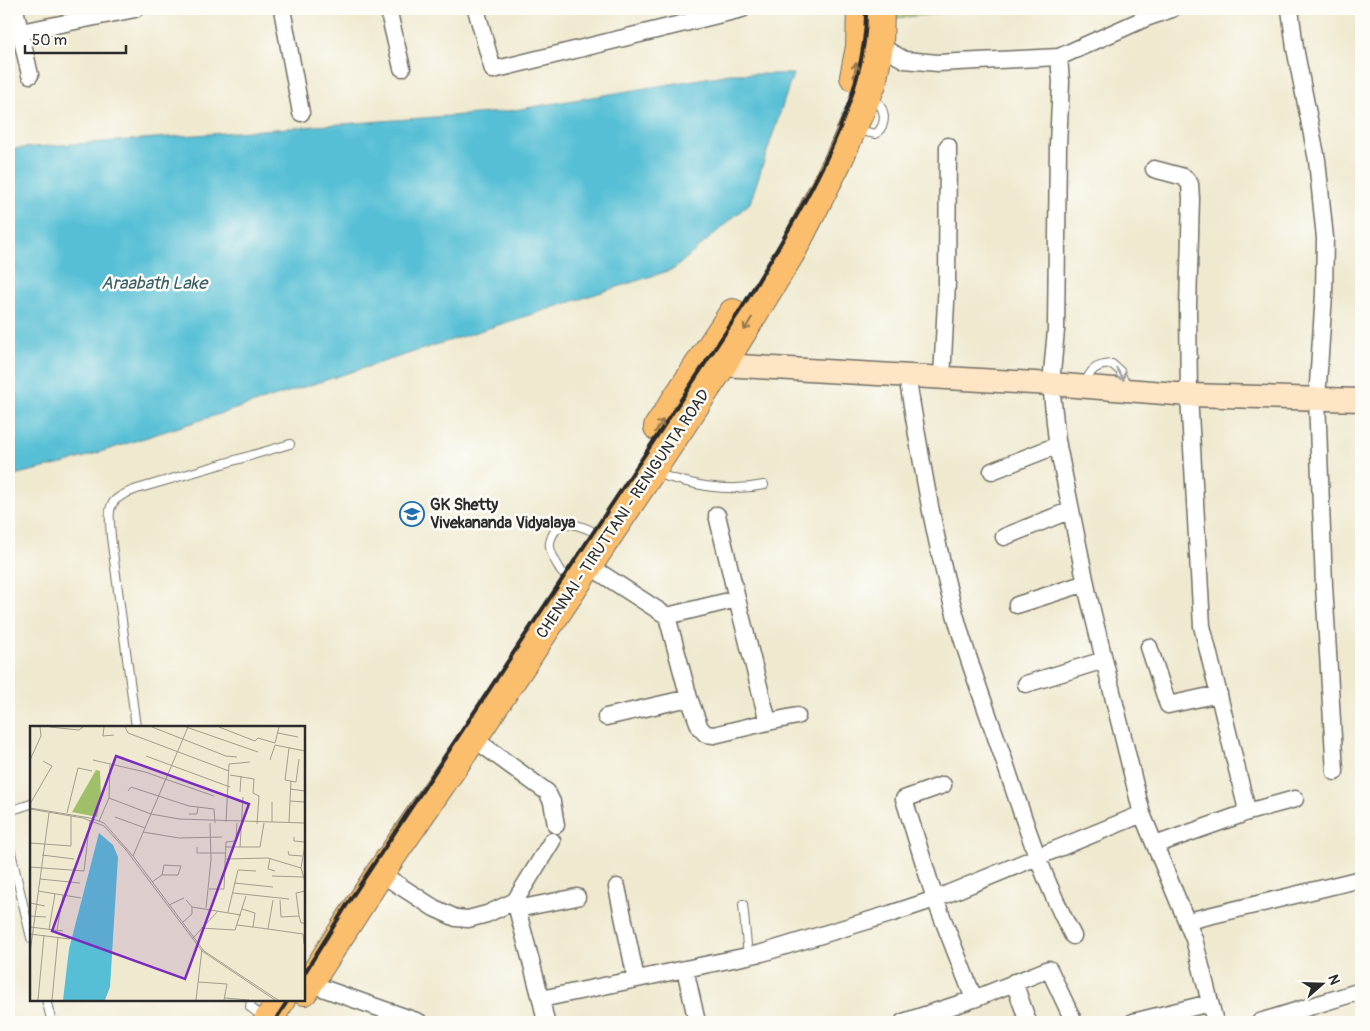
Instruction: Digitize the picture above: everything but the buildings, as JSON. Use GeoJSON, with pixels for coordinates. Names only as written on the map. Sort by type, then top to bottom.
{"type":"FeatureCollection","features":[{"type":"Feature","properties":{"kind":"highway","name":"CHENNAI - TIRUTTANI - RENIGUNTA ROAD"},"geometry":{"type":"LineString","coordinates":[[305,981],[590,530],[792,251],[838,161],[872,84],[869,41],[861,9]]}},
{"type":"Feature","properties":{"kind":"highway","name":"CHENNAI - TIRUTTANI - RENIGUNTA ROAD"},"geometry":{"type":"LineString","coordinates":[[305,981],[473,738],[651,471],[714,360],[818,165],[853,81],[860,47],[869,41],[880,9]]}},
{"type":"Feature","properties":{"kind":"highway","name":"CHENNAI - TIRUTTANI - RENIGUNTA ROAD"},"geometry":{"type":"LineString","coordinates":[[275,1016],[288,1001]]}},
{"type":"Feature","properties":{"kind":"street"},"geometry":{"type":"LineString","coordinates":[[15,9],[30,75]]}},
{"type":"Feature","properties":{"kind":"street"},"geometry":{"type":"LineString","coordinates":[[21,32],[135,9]]}},
{"type":"Feature","properties":{"kind":"street"},"geometry":{"type":"LineString","coordinates":[[282,9],[301,113]]}},
{"type":"Feature","properties":{"kind":"street"},"geometry":{"type":"LineString","coordinates":[[388,9],[402,68]]}},
{"type":"Feature","properties":{"kind":"street"},"geometry":{"type":"LineString","coordinates":[[476,9],[493,70],[742,9]]}},
{"type":"Feature","properties":{"kind":"street"},"geometry":{"type":"LineString","coordinates":[[869,41],[905,60],[938,63],[1059,56],[1146,18],[1172,9]]}},
{"type":"Feature","properties":{"kind":"street"},"geometry":{"type":"LineString","coordinates":[[1290,9],[1295,48],[1317,160],[1325,238],[1324,294],[1317,398],[1324,585],[1335,772]]}},
{"type":"Feature","properties":{"kind":"street"},"geometry":{"type":"LineString","coordinates":[[1059,56],[1061,82],[1058,145],[1057,311],[1051,384],[1058,445],[1086,584],[1142,814],[1188,921],[1215,1022]]}},
{"type":"Feature","properties":{"kind":"street"},"geometry":{"type":"LineString","coordinates":[[942,378],[947,283],[948,146]]}},
{"type":"Feature","properties":{"kind":"street"},"geometry":{"type":"LineString","coordinates":[[1154,169],[1184,177],[1190,184],[1189,395],[1202,626],[1244,796],[1246,806],[1244,813]]}},
{"type":"Feature","properties":{"kind":"street"},"geometry":{"type":"LineString","coordinates":[[714,360],[907,376],[1084,386],[1189,395],[1361,400]]}},
{"type":"Feature","properties":{"kind":"street"},"geometry":{"type":"LineString","coordinates":[[907,376],[941,559],[962,638],[1036,858],[1055,903],[1073,936]]}},
{"type":"Feature","properties":{"kind":"street"},"geometry":{"type":"LineString","coordinates":[[992,471],[1058,445]]}},
{"type":"Feature","properties":{"kind":"street"},"geometry":{"type":"LineString","coordinates":[[1004,537],[1071,510]]}},
{"type":"Feature","properties":{"kind":"street"},"geometry":{"type":"LineString","coordinates":[[717,515],[736,599],[768,722]]}},
{"type":"Feature","properties":{"kind":"street"},"geometry":{"type":"LineString","coordinates":[[588,565],[666,616],[689,698],[700,728],[706,734],[714,735],[797,716]]}},
{"type":"Feature","properties":{"kind":"street"},"geometry":{"type":"LineString","coordinates":[[1017,605],[1086,584]]}},
{"type":"Feature","properties":{"kind":"street"},"geometry":{"type":"LineString","coordinates":[[666,616],[736,599]]}},
{"type":"Feature","properties":{"kind":"street"},"geometry":{"type":"LineString","coordinates":[[1149,647],[1168,705],[1218,694]]}},
{"type":"Feature","properties":{"kind":"street"},"geometry":{"type":"LineString","coordinates":[[1026,684],[1104,660]]}},
{"type":"Feature","properties":{"kind":"street"},"geometry":{"type":"LineString","coordinates":[[606,717],[689,698]]}},
{"type":"Feature","properties":{"kind":"street"},"geometry":{"type":"LineString","coordinates":[[473,738],[547,792],[552,802],[554,833],[516,905],[542,999],[546,1022]]}},
{"type":"Feature","properties":{"kind":"street"},"geometry":{"type":"LineString","coordinates":[[943,785],[904,799],[935,899],[974,999]]}},
{"type":"Feature","properties":{"kind":"street"},"geometry":{"type":"LineString","coordinates":[[1155,844],[1235,818],[1244,813],[1296,799]]}},
{"type":"Feature","properties":{"kind":"street"},"geometry":{"type":"LineString","coordinates":[[542,999],[748,956],[935,899],[1142,814]]}},
{"type":"Feature","properties":{"kind":"street"},"geometry":{"type":"LineString","coordinates":[[380,873],[434,908],[456,918],[468,919],[516,905],[577,897]]}},
{"type":"Feature","properties":{"kind":"street"},"geometry":{"type":"LineString","coordinates":[[1188,921],[1361,878]]}},
{"type":"Feature","properties":{"kind":"street"},"geometry":{"type":"LineString","coordinates":[[617,887],[636,979]]}},
{"type":"Feature","properties":{"kind":"street"},"geometry":{"type":"LineString","coordinates":[[685,969],[697,1022]]}},
{"type":"Feature","properties":{"kind":"street"},"geometry":{"type":"LineString","coordinates":[[903,1022],[930,1018],[1049,969],[1074,1022]]}},
{"type":"Feature","properties":{"kind":"street"},"geometry":{"type":"LineString","coordinates":[[1014,982],[1028,1022]]}},
{"type":"Feature","properties":{"kind":"street"},"geometry":{"type":"LineString","coordinates":[[305,985],[394,1018],[419,1022]]}},
{"type":"Feature","properties":{"kind":"street"},"geometry":{"type":"LineString","coordinates":[[1260,1022],[1361,991]]}},
{"type":"Feature","properties":{"kind":"street"},"geometry":{"type":"LineString","coordinates":[[1133,1022],[1210,1003]]}},
{"type":"Feature","properties":{"kind":"lane"},"geometry":{"type":"LineString","coordinates":[[136,726],[111,537],[110,507],[114,500],[136,489],[290,444]]}},
{"type":"Feature","properties":{"kind":"lane"},"geometry":{"type":"LineString","coordinates":[[651,471],[708,487],[745,489],[764,485]]}},
{"type":"Feature","properties":{"kind":"lane"},"geometry":{"type":"LineString","coordinates":[[9,811],[30,804]]}},
{"type":"Feature","properties":{"kind":"lane"},"geometry":{"type":"LineString","coordinates":[[9,844],[27,903],[30,929]]}},
{"type":"Feature","properties":{"kind":"lane"},"geometry":{"type":"LineString","coordinates":[[743,904],[748,956]]}},
{"type":"Feature","properties":{"kind":"lane"},"geometry":{"type":"LineString","coordinates":[[47,1001],[52,1022]]}},
{"type":"Feature","properties":{"kind":"lane"},"geometry":{"type":"LineString","coordinates":[[251,1001],[250,1006],[275,1016]]}},
{"type":"Feature","properties":{"kind":"green space"},"geometry":{"type":"Polygon","coordinates":[[[896,9],[979,9],[897,18],[896,9]]]}},
{"type":"Feature","properties":{"kind":"water","name":"Araabath Lake"},"geometry":{"type":"Polygon","coordinates":[[[730,74],[793,74],[750,203],[674,269],[66,463],[9,476],[9,149],[502,112],[730,74]]]}},
{"type":"Feature","properties":{"kind":"railway"},"geometry":{"type":"LineString","coordinates":[[305,972],[348,903],[743,306],[784,238],[824,163],[841,125],[855,86],[863,47],[866,9]]}},
{"type":"Feature","properties":{"kind":"railway"},"geometry":{"type":"LineString","coordinates":[[274,1022],[287,1001]]}},
{"type":"Feature","properties":{"kind":"place","name":"GK Shetty Vivekananda Vidyalaya"},"geometry":{"type":"Point","coordinates":[412,514]}}]}
